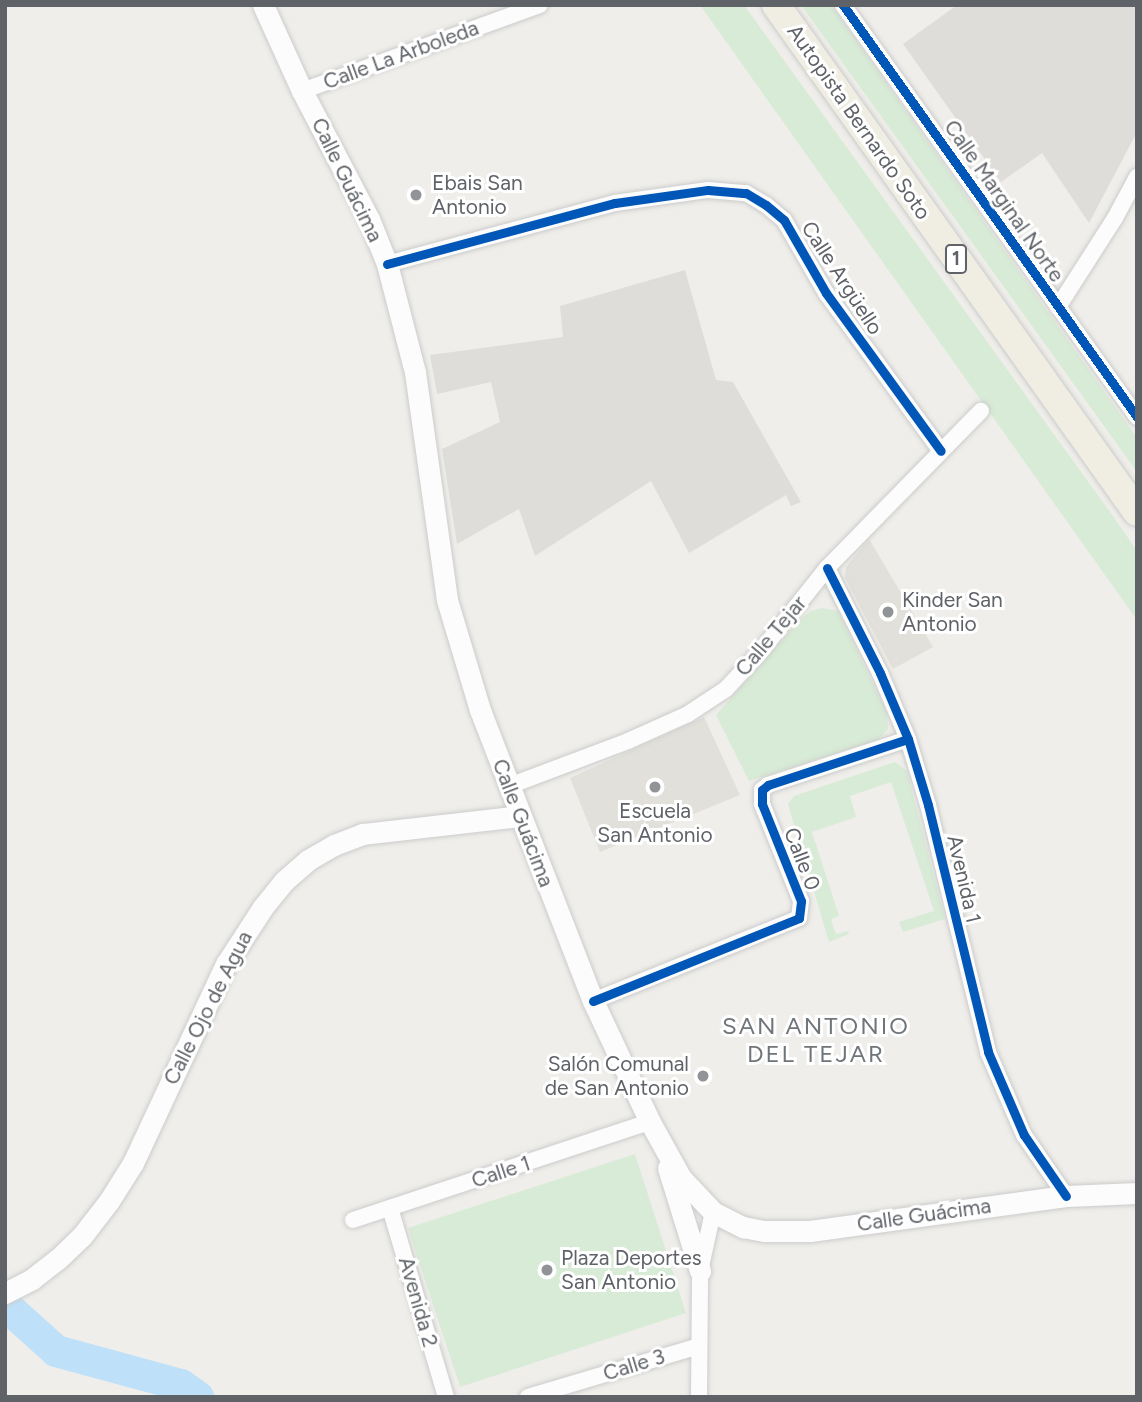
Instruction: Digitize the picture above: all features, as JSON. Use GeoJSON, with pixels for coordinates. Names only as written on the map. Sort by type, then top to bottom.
{"type":"FeatureCollection","features":[{"type":"Feature","properties":{"kind":"highway","name":"Autopista Bernardo Soto"},"geometry":{"type":"LineString","coordinates":[[776,5],[1137,512]]}},
{"type":"Feature","properties":{"kind":"main road","name":"Calle Guácima"},"geometry":{"type":"LineString","coordinates":[[263,5],[302,91],[369,219],[387,264],[415,372],[447,600],[469,679],[593,1001],[650,1122],[681,1178],[713,1212],[743,1227],[764,1231],[810,1231],[1066,1196],[1137,1193]]}},
{"type":"Feature","properties":{"kind":"main road","name":"Calle Ojo de Agua"},"geometry":{"type":"LineString","coordinates":[[5,1293],[32,1279],[82,1236],[109,1201],[133,1163],[226,964],[263,906],[284,881],[317,855],[363,834],[520,817]]}},
{"type":"Feature","properties":{"kind":"main road"},"geometry":{"type":"LineString","coordinates":[[660,1142],[700,1272]]}},
{"type":"Feature","properties":{"kind":"street","name":"Calle La Arboleda"},"geometry":{"type":"LineString","coordinates":[[302,91],[540,5]]}},
{"type":"Feature","properties":{"kind":"street","name":"Calle Marginal Norte"},"geometry":{"type":"LineString","coordinates":[[842,5],[1137,417]]}},
{"type":"Feature","properties":{"kind":"street"},"geometry":{"type":"LineString","coordinates":[[1058,307],[1115,218],[1137,177]]}},
{"type":"Feature","properties":{"kind":"street","name":"Calle Argüello"},"geometry":{"type":"LineString","coordinates":[[387,264],[615,203],[708,190],[746,193],[784,220],[827,293],[941,451]]}},
{"type":"Feature","properties":{"kind":"street","name":"Calle Tejar"},"geometry":{"type":"LineString","coordinates":[[509,786],[628,741],[711,701],[761,651],[827,568],[981,411]]}},
{"type":"Feature","properties":{"kind":"street","name":"Avenida 1"},"geometry":{"type":"LineString","coordinates":[[827,568],[876,663],[908,739],[928,805],[988,1052],[1024,1135],[1066,1196]]}},
{"type":"Feature","properties":{"kind":"street","name":"Calle 0"},"geometry":{"type":"LineString","coordinates":[[593,1001],[799,918],[801,901],[762,804],[762,790],[778,781],[908,739]]}},
{"type":"Feature","properties":{"kind":"street","name":"Calle 1"},"geometry":{"type":"LineString","coordinates":[[353,1220],[650,1122]]}},
{"type":"Feature","properties":{"kind":"street","name":"Avenida 2"},"geometry":{"type":"LineString","coordinates":[[390,1208],[446,1397]]}},
{"type":"Feature","properties":{"kind":"street"},"geometry":{"type":"LineString","coordinates":[[699,1397],[700,1272],[713,1212]]}},
{"type":"Feature","properties":{"kind":"street","name":"Calle 3"},"geometry":{"type":"LineString","coordinates":[[528,1397],[699,1346]]}},
{"type":"Feature","properties":{"kind":"shaded area"},"geometry":{"type":"Polygon","coordinates":[[[957,5],[1137,5],[1137,132],[1089,223],[1042,153],[1001,182],[903,44],[957,5]]]}},
{"type":"Feature","properties":{"kind":"shaded area"},"geometry":{"type":"Polygon","coordinates":[[[685,270],[716,380],[733,382],[801,502],[791,506],[786,495],[689,553],[651,481],[535,556],[519,509],[457,544],[442,449],[500,422],[491,382],[437,394],[430,355],[563,337],[560,306],[685,270]]]}},
{"type":"Feature","properties":{"kind":"shaded area","name":"Kinder San Antonio"},"geometry":{"type":"Polygon","coordinates":[[[869,539],[933,647],[893,669],[845,578],[846,567],[869,539]]]}},
{"type":"Feature","properties":{"kind":"shaded area","name":"Escuela San Antonio"},"geometry":{"type":"Polygon","coordinates":[[[704,717],[740,795],[600,852],[570,778],[704,717]]]}},
{"type":"Feature","properties":{"kind":"green space"},"geometry":{"type":"Polygon","coordinates":[[[700,5],[744,5],[1113,516],[1137,551],[1137,620],[700,5]]]}},
{"type":"Feature","properties":{"kind":"green space"},"geometry":{"type":"Polygon","coordinates":[[[801,5],[831,5],[1137,438],[1137,472],[801,5]]]}},
{"type":"Feature","properties":{"kind":"green space"},"geometry":{"type":"Polygon","coordinates":[[[822,608],[838,611],[887,713],[888,729],[878,740],[749,781],[716,715],[802,618],[811,611],[822,608]]]}},
{"type":"Feature","properties":{"kind":"green space"},"geometry":{"type":"Polygon","coordinates":[[[895,762],[907,771],[945,919],[903,932],[899,922],[934,911],[891,782],[850,796],[856,817],[812,832],[839,916],[831,919],[836,934],[848,931],[849,934],[829,942],[788,804],[794,796],[895,762]]]}},
{"type":"Feature","properties":{"kind":"green space","name":"Plaza Deportes San Antonio"},"geometry":{"type":"Polygon","coordinates":[[[635,1154],[686,1313],[460,1387],[408,1228],[635,1154]]]}},
{"type":"Feature","properties":{"kind":"waterway"},"geometry":{"type":"LineString","coordinates":[[5,1305],[56,1351],[181,1385],[198,1397]]}},
{"type":"Feature","properties":{"kind":"cycle path"},"geometry":{"type":"LineString","coordinates":[[843,5],[1137,417]]}},
{"type":"Feature","properties":{"kind":"cycle path"},"geometry":{"type":"LineString","coordinates":[[387,264],[615,203],[708,190],[746,193],[784,220],[826,293],[941,451]]}},
{"type":"Feature","properties":{"kind":"cycle path"},"geometry":{"type":"LineString","coordinates":[[827,568],[880,673],[908,739],[928,805],[988,1052],[1024,1135],[1066,1196]]}},
{"type":"Feature","properties":{"kind":"cycle path"},"geometry":{"type":"LineString","coordinates":[[593,1001],[799,918],[801,901],[762,804],[762,790],[768,785],[908,739]]}},
{"type":"Feature","properties":{"kind":"place","name":"Ebais San Antonio"},"geometry":{"type":"Point","coordinates":[416,195]}},
{"type":"Feature","properties":{"kind":"place","name":"Kinder San Antonio"},"geometry":{"type":"Point","coordinates":[888,612]}},
{"type":"Feature","properties":{"kind":"place","name":"Escuela San Antonio"},"geometry":{"type":"Point","coordinates":[655,787]}},
{"type":"Feature","properties":{"kind":"place","name":"Salón Comunal de San Antonio"},"geometry":{"type":"Point","coordinates":[703,1076]}},
{"type":"Feature","properties":{"kind":"place","name":"Plaza Deportes San Antonio"},"geometry":{"type":"Point","coordinates":[547,1270]}},
{"type":"Feature","properties":{"kind":"district","name":"SAN ANTONIO DEL TEJAR"},"geometry":{"type":"Point","coordinates":[816,1040]}}]}
